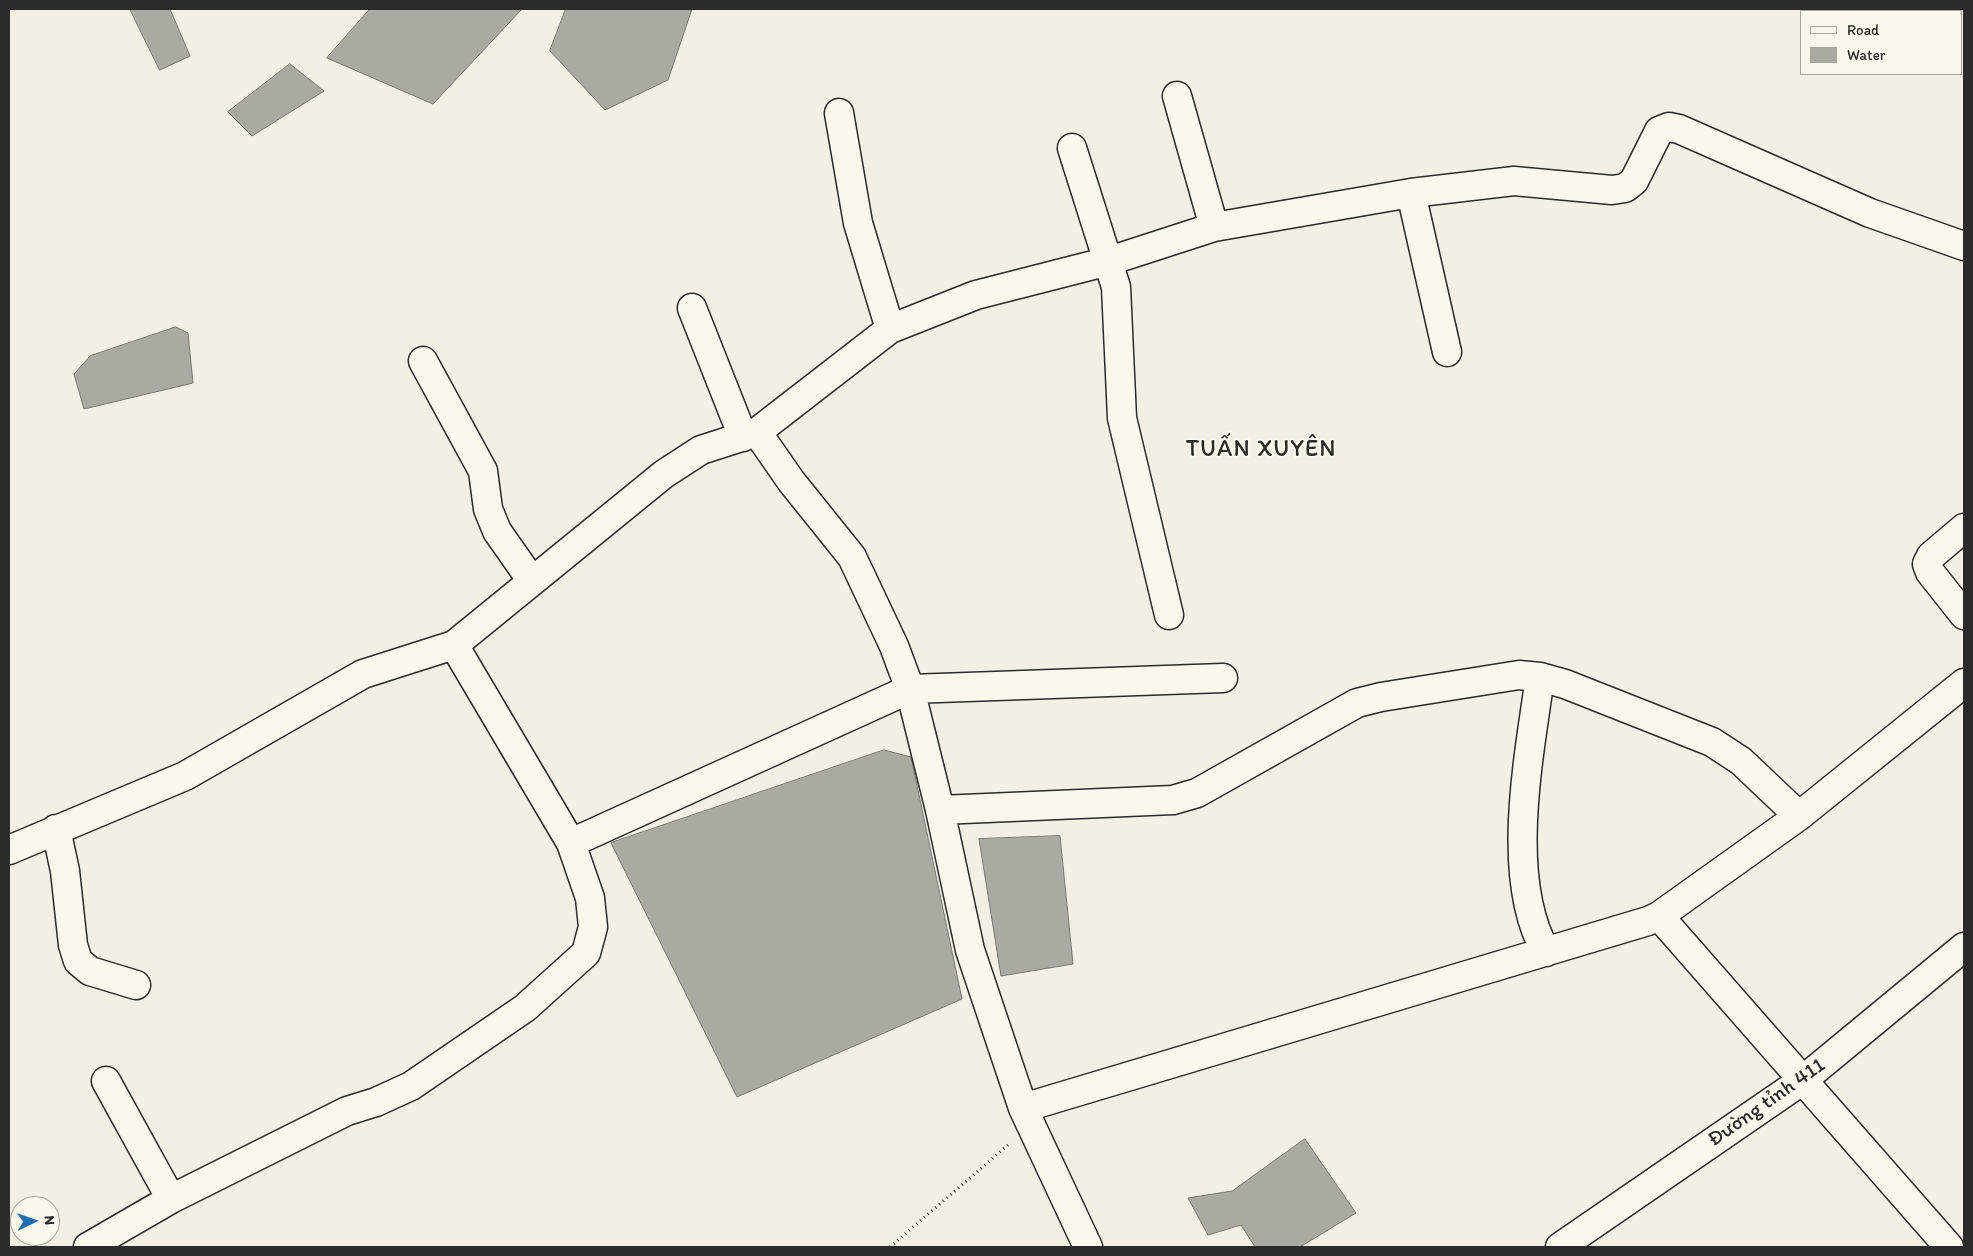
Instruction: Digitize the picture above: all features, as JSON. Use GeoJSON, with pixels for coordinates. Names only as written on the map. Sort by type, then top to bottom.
{"type":"FeatureCollection","features":[{"type":"Feature","properties":{"kind":"street"},"geometry":{"type":"LineString","coordinates":[[1177,96],[1214,227]]}},
{"type":"Feature","properties":{"kind":"street"},"geometry":{"type":"LineString","coordinates":[[839,113],[858,224],[890,329]]}},
{"type":"Feature","properties":{"kind":"street"},"geometry":{"type":"LineString","coordinates":[[9,850],[185,776],[363,674],[454,645],[664,474],[701,450],[750,434],[890,329],[976,295],[1109,261],[1214,227],[1411,193],[1514,181],[1612,190],[1625,188],[1634,181],[1659,131],[1669,127],[1679,128],[1870,213],[1964,246]]}},
{"type":"Feature","properties":{"kind":"street"},"geometry":{"type":"LineString","coordinates":[[1072,148],[1116,287],[1122,418],[1169,615]]}},
{"type":"Feature","properties":{"kind":"street"},"geometry":{"type":"LineString","coordinates":[[1411,193],[1447,352]]}},
{"type":"Feature","properties":{"kind":"street"},"geometry":{"type":"LineString","coordinates":[[692,308],[750,434],[852,557],[894,646],[910,689],[940,810],[970,950],[1027,1117],[1088,1247]]}},
{"type":"Feature","properties":{"kind":"street"},"geometry":{"type":"LineString","coordinates":[[423,361],[483,471],[488,509],[497,531],[532,581]]}},
{"type":"Feature","properties":{"kind":"street"},"geometry":{"type":"LineString","coordinates":[[1964,528],[1932,556],[1927,564],[1930,572],[1964,615]]}},
{"type":"Feature","properties":{"kind":"street"},"geometry":{"type":"LineString","coordinates":[[88,1247],[171,1199],[347,1111],[376,1102],[410,1086],[526,1008],[586,953],[593,927],[590,898],[571,843],[454,645]]}},
{"type":"Feature","properties":{"kind":"street"},"geometry":{"type":"LineString","coordinates":[[940,810],[1173,800],[1198,793],[1357,703],[1380,697],[1519,675],[1540,677],[1565,684],[1712,742],[1742,761],[1799,816]]}},
{"type":"Feature","properties":{"kind":"street"},"geometry":{"type":"LineString","coordinates":[[1540,677],[1528,771],[1522,856],[1526,889],[1538,938],[1546,952]]}},
{"type":"Feature","properties":{"kind":"street"},"geometry":{"type":"LineString","coordinates":[[571,843],[910,689],[1223,678]]}},
{"type":"Feature","properties":{"kind":"street"},"geometry":{"type":"LineString","coordinates":[[1027,1117],[1659,916],[1799,816],[1964,683]]}},
{"type":"Feature","properties":{"kind":"street"},"geometry":{"type":"LineString","coordinates":[[56,829],[65,871],[73,945],[78,961],[90,971],[136,985]]}},
{"type":"Feature","properties":{"kind":"street"},"geometry":{"type":"LineString","coordinates":[[1659,916],[1949,1247]]}},
{"type":"Feature","properties":{"kind":"street","name":"Đường tỉnh 411"},"geometry":{"type":"LineString","coordinates":[[1560,1247],[1803,1080],[1964,947]]}},
{"type":"Feature","properties":{"kind":"street"},"geometry":{"type":"LineString","coordinates":[[106,1081],[171,1199]]}},
{"type":"Feature","properties":{"kind":"path"},"geometry":{"type":"LineString","coordinates":[[890,1247],[1027,1117]]}},
{"type":"Feature","properties":{"kind":"water"},"geometry":{"type":"Polygon","coordinates":[[[130,9],[170,9],[190,56],[160,70],[130,9]]]}},
{"type":"Feature","properties":{"kind":"water"},"geometry":{"type":"Polygon","coordinates":[[[370,9],[522,9],[433,104],[327,58],[370,9]]]}},
{"type":"Feature","properties":{"kind":"water"},"geometry":{"type":"Polygon","coordinates":[[[566,9],[692,9],[668,80],[605,110],[550,51],[566,9]]]}},
{"type":"Feature","properties":{"kind":"water"},"geometry":{"type":"Polygon","coordinates":[[[290,64],[324,91],[252,136],[228,112],[290,64]]]}},
{"type":"Feature","properties":{"kind":"water"},"geometry":{"type":"Polygon","coordinates":[[[176,327],[188,333],[193,383],[84,409],[74,374],[90,356],[176,327]]]}},
{"type":"Feature","properties":{"kind":"water"},"geometry":{"type":"Polygon","coordinates":[[[884,750],[911,757],[962,999],[737,1097],[611,843],[884,750]]]}},
{"type":"Feature","properties":{"kind":"water"},"geometry":{"type":"Polygon","coordinates":[[[1060,836],[1073,964],[1001,976],[979,839],[1060,836]]]}},
{"type":"Feature","properties":{"kind":"water"},"geometry":{"type":"Polygon","coordinates":[[[1305,1139],[1356,1213],[1300,1247],[1255,1247],[1241,1225],[1208,1235],[1188,1198],[1232,1191],[1305,1139]]]}},
{"type":"Feature","properties":{"kind":"district","name":"TUẤN XUYÊN"},"geometry":{"type":"Point","coordinates":[1261,450]}}]}
